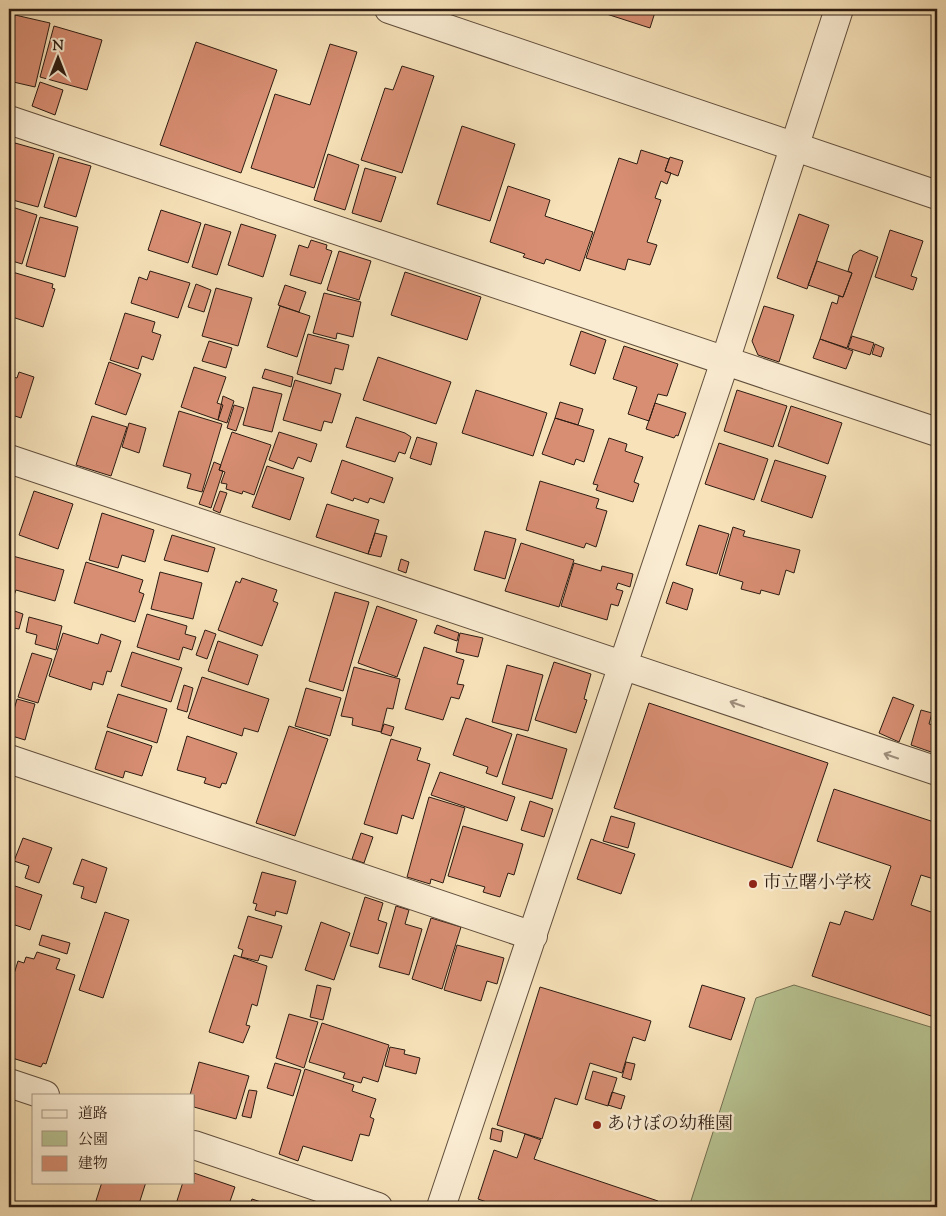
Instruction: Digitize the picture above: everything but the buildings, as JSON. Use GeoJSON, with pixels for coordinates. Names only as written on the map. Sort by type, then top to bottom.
{"type":"FeatureCollection","features":[{"type":"Feature","properties":{"kind":"street"},"geometry":{"type":"LineString","coordinates":[[389,9],[937,195]]}},
{"type":"Feature","properties":{"kind":"street"},"geometry":{"type":"LineString","coordinates":[[442,1207],[725,361],[793,146],[839,9]]}},
{"type":"Feature","properties":{"kind":"street"},"geometry":{"type":"LineString","coordinates":[[9,120],[937,432]]}},
{"type":"Feature","properties":{"kind":"street"},"geometry":{"type":"LineString","coordinates":[[9,459],[937,771]]}},
{"type":"Feature","properties":{"kind":"street"},"geometry":{"type":"LineString","coordinates":[[9,759],[533,936]]}},
{"type":"Feature","properties":{"kind":"street"},"geometry":{"type":"LineString","coordinates":[[9,1083],[41,1094]]}},
{"type":"Feature","properties":{"kind":"street"},"geometry":{"type":"LineString","coordinates":[[195,1145],[378,1207]]}},
{"type":"Feature","properties":{"kind":"green space"},"geometry":{"type":"Polygon","coordinates":[[[794,985],[937,1029],[937,1207],[689,1207],[756,998],[794,985]]]}},
{"type":"Feature","properties":{"kind":"place","name":"市立曙小学校"},"geometry":{"type":"Point","coordinates":[753,884]}},
{"type":"Feature","properties":{"kind":"place","name":"あけぼの幼稚園"},"geometry":{"type":"Point","coordinates":[597,1125]}}]}
